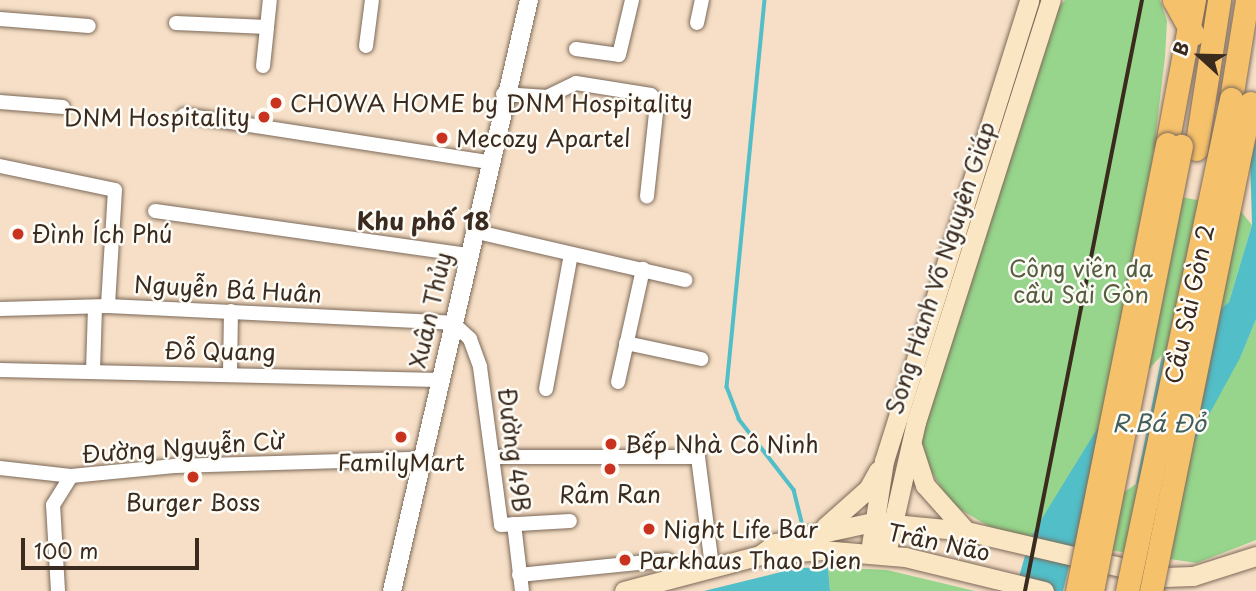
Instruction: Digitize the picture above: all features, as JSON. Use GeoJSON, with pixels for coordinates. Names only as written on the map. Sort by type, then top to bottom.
{"type":"FeatureCollection","features":[{"type":"Feature","properties":{"kind":"main road","name":"Song Hành Võ Nguyên Giáp"},"geometry":{"type":"LineString","coordinates":[[878,553],[884,461],[1030,0]]}},
{"type":"Feature","properties":{"kind":"main road","name":"Song Hành Võ Nguyên Giáp"},"geometry":{"type":"LineString","coordinates":[[881,523],[911,441],[1051,0]]}},
{"type":"Feature","properties":{"kind":"main road"},"geometry":{"type":"LineString","coordinates":[[1174,0],[1194,35]]}},
{"type":"Feature","properties":{"kind":"main road"},"geometry":{"type":"LineString","coordinates":[[1108,591],[1181,147],[1194,35],[1194,0]]}},
{"type":"Feature","properties":{"kind":"main road"},"geometry":{"type":"LineString","coordinates":[[1194,35],[1205,0]]}},
{"type":"Feature","properties":{"kind":"main road"},"geometry":{"type":"LineString","coordinates":[[1077,591],[1181,147],[1219,0]]}},
{"type":"Feature","properties":{"kind":"main road"},"geometry":{"type":"LineString","coordinates":[[1241,101],[1239,56],[1247,0]]}},
{"type":"Feature","properties":{"kind":"main road","name":"Cầu Sài Gòn 2"},"geometry":{"type":"LineString","coordinates":[[1128,591],[1241,101]]}},
{"type":"Feature","properties":{"kind":"main road","name":"Cầu Sài Gòn 2"},"geometry":{"type":"LineString","coordinates":[[1152,591],[1241,101]]}},
{"type":"Feature","properties":{"kind":"main road"},"geometry":{"type":"LineString","coordinates":[[1092,591],[1181,147]]}},
{"type":"Feature","properties":{"kind":"main road"},"geometry":{"type":"LineString","coordinates":[[911,441],[925,485],[966,531]]}},
{"type":"Feature","properties":{"kind":"main road"},"geometry":{"type":"LineString","coordinates":[[624,591],[820,541],[868,489],[884,461]]}},
{"type":"Feature","properties":{"kind":"main road","name":"Trần Não"},"geometry":{"type":"LineString","coordinates":[[820,541],[881,523],[966,531],[1106,567],[1175,577],[1256,556]]}},
{"type":"Feature","properties":{"kind":"main road","name":"Trần Não"},"geometry":{"type":"LineString","coordinates":[[820,541],[1044,591]]}},
{"type":"Feature","properties":{"kind":"street"},"geometry":{"type":"LineString","coordinates":[[262,66],[270,0]]}},
{"type":"Feature","properties":{"kind":"street"},"geometry":{"type":"LineString","coordinates":[[366,46],[372,0]]}},
{"type":"Feature","properties":{"kind":"street","name":"Xuân Thủy"},"geometry":{"type":"LineString","coordinates":[[392,591],[418,459],[453,323],[503,94],[529,0]]}},
{"type":"Feature","properties":{"kind":"street"},"geometry":{"type":"LineString","coordinates":[[576,49],[619,55],[632,0]]}},
{"type":"Feature","properties":{"kind":"street"},"geometry":{"type":"LineString","coordinates":[[697,23],[702,0]]}},
{"type":"Feature","properties":{"kind":"street"},"geometry":{"type":"LineString","coordinates":[[0,19],[89,26]]}},
{"type":"Feature","properties":{"kind":"street"},"geometry":{"type":"LineString","coordinates":[[176,23],[267,27]]}},
{"type":"Feature","properties":{"kind":"street"},"geometry":{"type":"LineString","coordinates":[[503,94],[547,97],[576,83],[651,95],[657,104],[647,195]]}},
{"type":"Feature","properties":{"kind":"street"},"geometry":{"type":"LineString","coordinates":[[0,102],[63,107]]}},
{"type":"Feature","properties":{"kind":"street"},"geometry":{"type":"LineString","coordinates":[[184,115],[488,162]]}},
{"type":"Feature","properties":{"kind":"street"},"geometry":{"type":"LineString","coordinates":[[0,166],[114,190],[93,371]]}},
{"type":"Feature","properties":{"kind":"street"},"geometry":{"type":"LineString","coordinates":[[155,211],[468,256]]}},
{"type":"Feature","properties":{"kind":"street"},"geometry":{"type":"LineString","coordinates":[[473,231],[685,280]]}},
{"type":"Feature","properties":{"kind":"street"},"geometry":{"type":"LineString","coordinates":[[546,389],[571,254]]}},
{"type":"Feature","properties":{"kind":"street"},"geometry":{"type":"LineString","coordinates":[[618,382],[643,269]]}},
{"type":"Feature","properties":{"kind":"street","name":"Nguyễn Bá Huân"},"geometry":{"type":"LineString","coordinates":[[0,309],[101,307],[231,311],[453,323]]}},
{"type":"Feature","properties":{"kind":"street"},"geometry":{"type":"LineString","coordinates":[[230,374],[231,311]]}},
{"type":"Feature","properties":{"kind":"street","name":"Đường 49B"},"geometry":{"type":"LineString","coordinates":[[453,323],[470,339],[481,367],[496,457],[501,525],[514,524],[522,591]]}},
{"type":"Feature","properties":{"kind":"street"},"geometry":{"type":"LineString","coordinates":[[626,343],[701,359]]}},
{"type":"Feature","properties":{"kind":"street","name":"Đỗ Quang"},"geometry":{"type":"LineString","coordinates":[[0,370],[439,380]]}},
{"type":"Feature","properties":{"kind":"street"},"geometry":{"type":"LineString","coordinates":[[496,457],[698,457],[712,567]]}},
{"type":"Feature","properties":{"kind":"street","name":"Đường Nguyễn Cừ"},"geometry":{"type":"LineString","coordinates":[[58,591],[53,505],[71,476],[175,466],[418,459]]}},
{"type":"Feature","properties":{"kind":"street"},"geometry":{"type":"LineString","coordinates":[[0,468],[71,476]]}},
{"type":"Feature","properties":{"kind":"street"},"geometry":{"type":"LineString","coordinates":[[514,524],[570,521]]}},
{"type":"Feature","properties":{"kind":"street"},"geometry":{"type":"LineString","coordinates":[[519,575],[667,560],[681,576]]}},
{"type":"Feature","properties":{"kind":"green space","name":"Công viên dạ cầu Sài Gòn"},"geometry":{"type":"Polygon","coordinates":[[[1065,0],[1160,0],[1167,21],[1165,57],[1149,190],[1239,209],[1252,225],[1229,302],[1174,347],[1063,486],[1030,538],[990,527],[951,504],[917,448],[1048,18],[1065,0]]]}},
{"type":"Feature","properties":{"kind":"green space"},"geometry":{"type":"Polygon","coordinates":[[[1256,319],[1256,540],[1197,563],[1074,545],[1081,517],[1141,477],[1241,356],[1256,319]]]}},
{"type":"Feature","properties":{"kind":"green space"},"geometry":{"type":"Polygon","coordinates":[[[828,567],[887,570],[975,591],[830,591],[828,567]]]}},
{"type":"Feature","properties":{"kind":"water","name":"R.Bá Đỏ"},"geometry":{"type":"Polygon","coordinates":[[[1256,139],[1256,319],[1241,356],[1188,453],[1081,517],[1063,591],[1015,591],[1030,538],[1097,429],[1174,347],[1229,302],[1252,225],[1250,155],[1256,139]]]}},
{"type":"Feature","properties":{"kind":"water"},"geometry":{"type":"Polygon","coordinates":[[[828,567],[830,591],[704,591],[797,568],[828,567]]]}},
{"type":"Feature","properties":{"kind":"pier"},"geometry":{"type":"Polygon","coordinates":[[[1162,355],[1136,484],[1089,516],[1110,411],[1162,355]]]}},
{"type":"Feature","properties":{"kind":"waterway"},"geometry":{"type":"LineString","coordinates":[[765,0],[727,387],[739,419],[794,490],[804,530]]}},
{"type":"Feature","properties":{"kind":"railway"},"geometry":{"type":"LineString","coordinates":[[1025,591],[1142,0]]}},
{"type":"Feature","properties":{"kind":"place","name":"CHOWA HOME by DNM Hospitality"},"geometry":{"type":"Point","coordinates":[276,103]}},
{"type":"Feature","properties":{"kind":"place","name":"DNM Hospitality"},"geometry":{"type":"Point","coordinates":[264,117]}},
{"type":"Feature","properties":{"kind":"place","name":"Mecozy Apartel"},"geometry":{"type":"Point","coordinates":[442,138]}},
{"type":"Feature","properties":{"kind":"place","name":"Đình Ích Phú"},"geometry":{"type":"Point","coordinates":[18,234]}},
{"type":"Feature","properties":{"kind":"place","name":"FamilyMart"},"geometry":{"type":"Point","coordinates":[401,437]}},
{"type":"Feature","properties":{"kind":"place","name":"Bếp Nhà Cô Ninh"},"geometry":{"type":"Point","coordinates":[611,444]}},
{"type":"Feature","properties":{"kind":"place","name":"Râm Ran"},"geometry":{"type":"Point","coordinates":[610,469]}},
{"type":"Feature","properties":{"kind":"place","name":"Burger Boss"},"geometry":{"type":"Point","coordinates":[193,477]}},
{"type":"Feature","properties":{"kind":"place","name":"Night Life Bar"},"geometry":{"type":"Point","coordinates":[649,529]}},
{"type":"Feature","properties":{"kind":"place","name":"Parkhaus Thao Dien"},"geometry":{"type":"Point","coordinates":[625,560]}},
{"type":"Feature","properties":{"kind":"district","name":"Khu phố 18"},"geometry":{"type":"Point","coordinates":[423,221]}}]}
